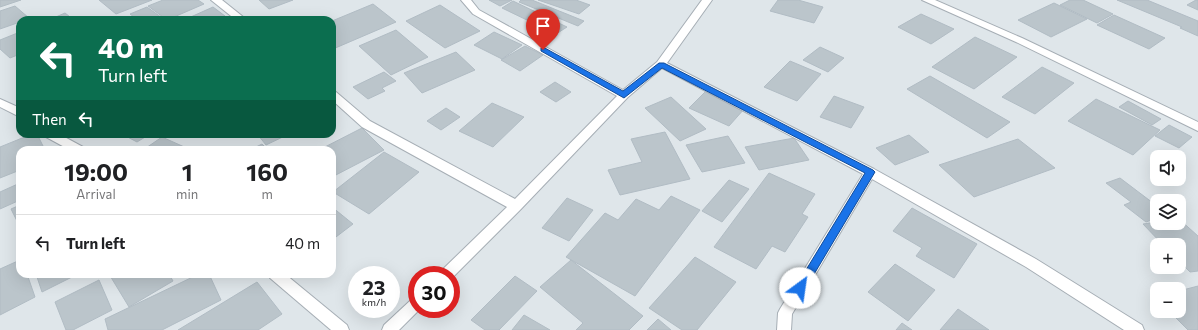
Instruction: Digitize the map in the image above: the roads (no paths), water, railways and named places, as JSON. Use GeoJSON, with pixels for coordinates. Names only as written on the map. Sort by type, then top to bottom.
{"type":"FeatureCollection","features":[{"type":"Feature","properties":{"kind":"street"},"geometry":{"type":"LineString","coordinates":[[216,0],[237,16]]}},
{"type":"Feature","properties":{"kind":"street"},"geometry":{"type":"LineString","coordinates":[[466,0],[476,12],[624,95]]}},
{"type":"Feature","properties":{"kind":"street"},"geometry":{"type":"LineString","coordinates":[[455,266],[624,95],[661,64],[707,0]]}},
{"type":"Feature","properties":{"kind":"street"},"geometry":{"type":"LineString","coordinates":[[927,0],[1019,40],[1198,127]]}},
{"type":"Feature","properties":{"kind":"street"},"geometry":{"type":"LineString","coordinates":[[661,64],[870,172],[1031,263],[1137,330]]}},
{"type":"Feature","properties":{"kind":"street"},"geometry":{"type":"LineString","coordinates":[[336,98],[366,124],[516,206]]}},
{"type":"Feature","properties":{"kind":"street"},"geometry":{"type":"LineString","coordinates":[[0,102],[16,111]]}},
{"type":"Feature","properties":{"kind":"street"},"geometry":{"type":"LineString","coordinates":[[57,138],[72,146]]}},
{"type":"Feature","properties":{"kind":"street"},"geometry":{"type":"LineString","coordinates":[[784,330],[784,313],[870,172]]}},
{"type":"Feature","properties":{"kind":"street"},"geometry":{"type":"LineString","coordinates":[[280,278],[342,330]]}},
{"type":"Feature","properties":{"kind":"street"},"geometry":{"type":"LineString","coordinates":[[389,330],[408,312]]}}]}
